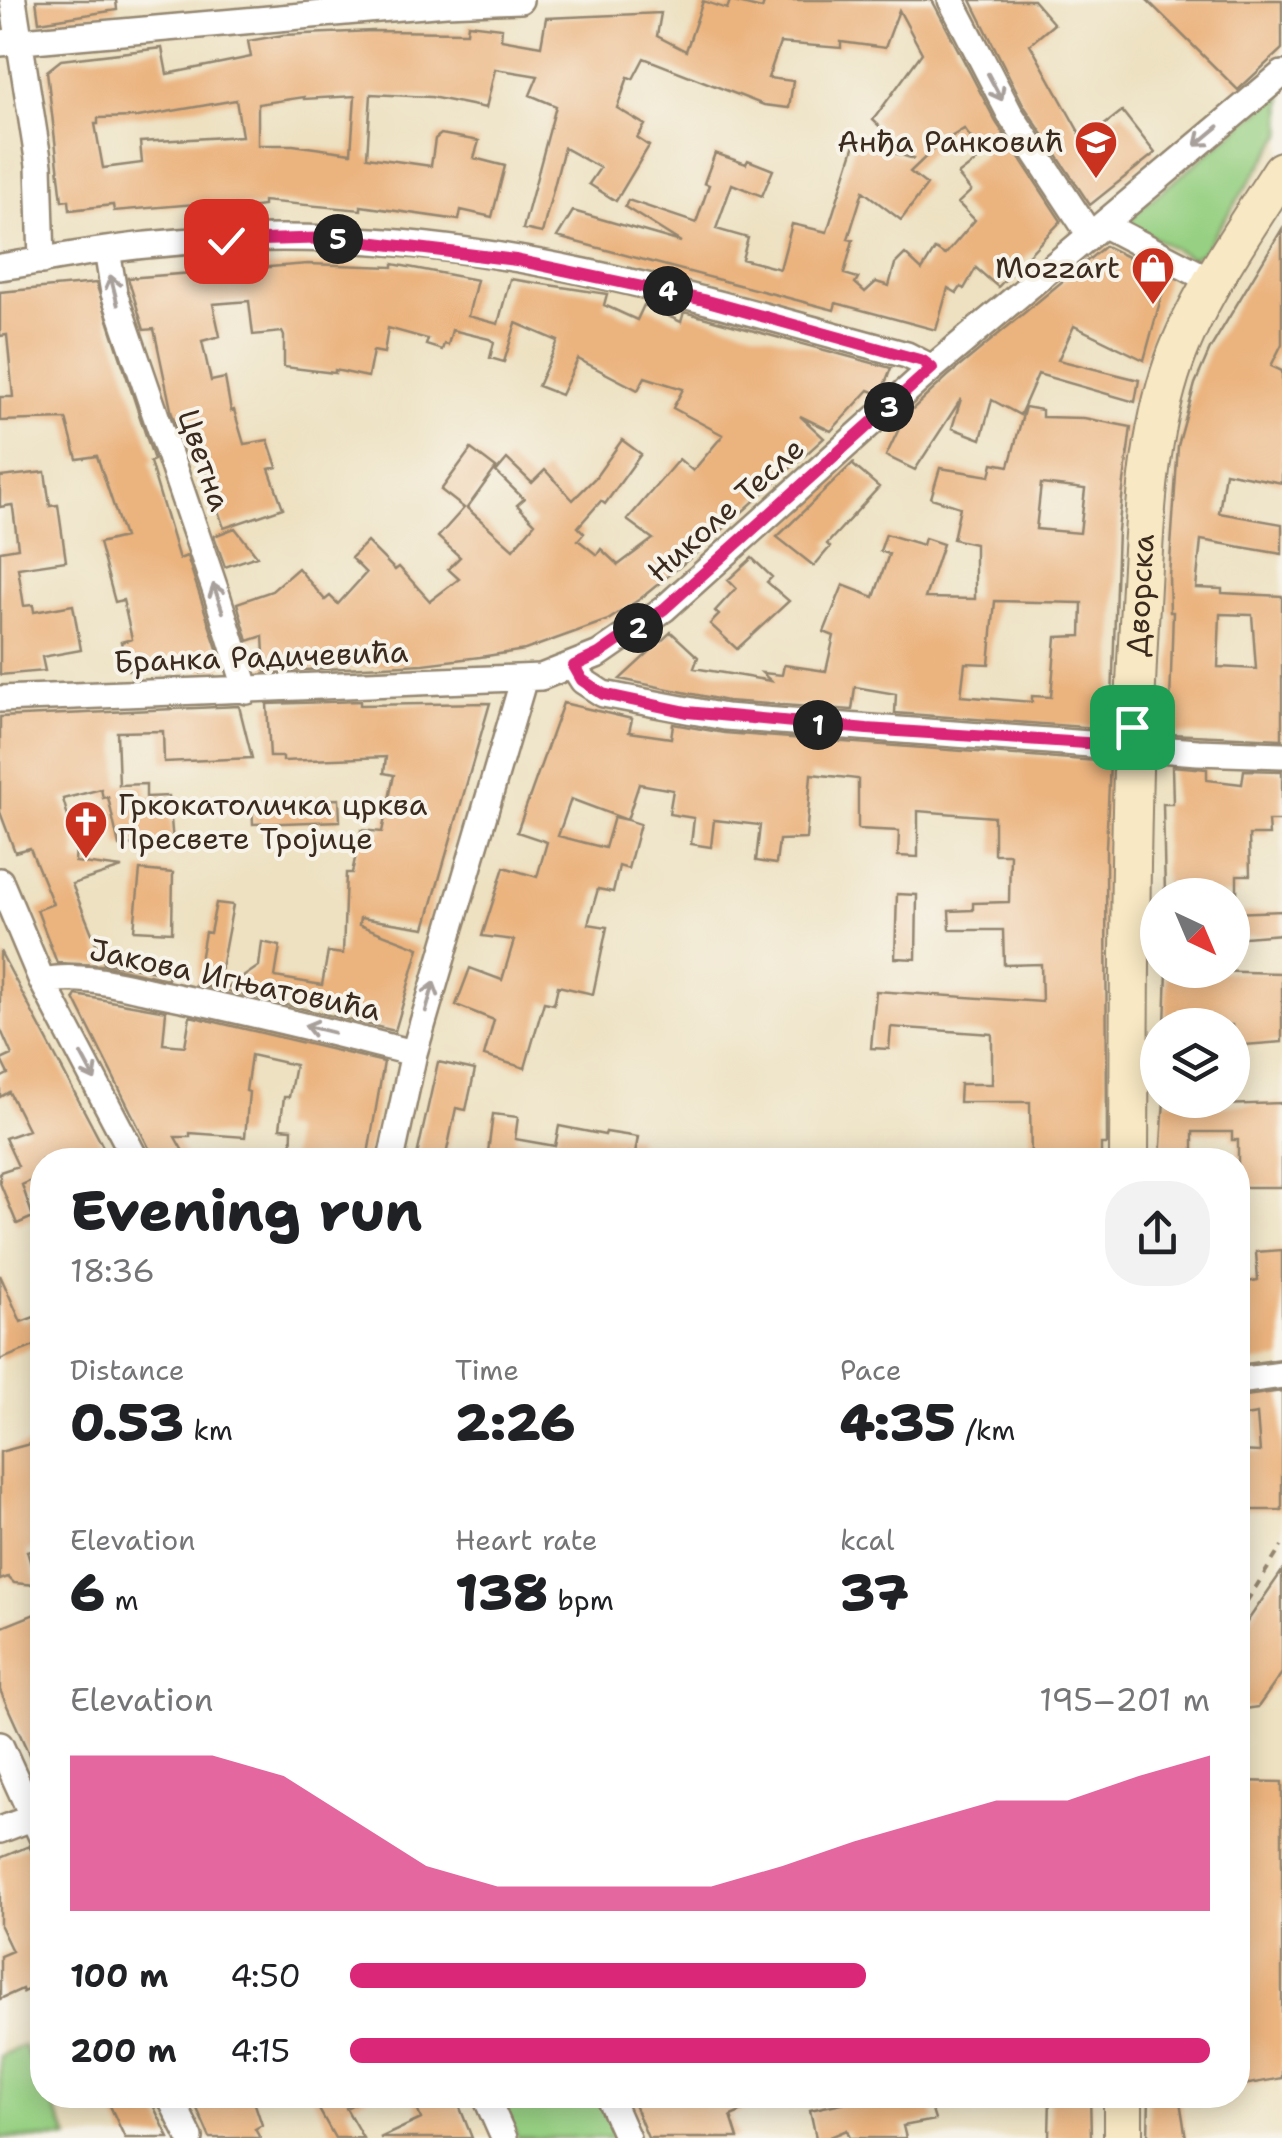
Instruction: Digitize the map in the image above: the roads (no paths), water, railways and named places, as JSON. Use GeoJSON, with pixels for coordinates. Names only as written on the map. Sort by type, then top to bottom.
{"type":"FeatureCollection","features":[{"type":"Feature","properties":{"kind":"main road","name":"Дворска"},"geometry":{"type":"LineString","coordinates":[[1128,1148],[1132,746],[1145,507],[1153,450],[1173,364],[1214,282],[1282,171]]}},
{"type":"Feature","properties":{"kind":"main road"},"geometry":{"type":"LineString","coordinates":[[1123,2108],[1123,2138]]}},
{"type":"Feature","properties":{"kind":"street"},"geometry":{"type":"LineString","coordinates":[[13,0],[9,43],[39,166],[42,261]]}},
{"type":"Feature","properties":{"kind":"street"},"geometry":{"type":"LineString","coordinates":[[9,43],[446,2],[520,0]]}},
{"type":"Feature","properties":{"kind":"street"},"geometry":{"type":"LineString","coordinates":[[950,0],[1010,114],[1097,230],[1214,282]]}},
{"type":"Feature","properties":{"kind":"street","name":"Николе Тесле"},"geometry":{"type":"LineString","coordinates":[[524,678],[542,677],[599,654],[664,609],[932,368],[1282,74]]}},
{"type":"Feature","properties":{"kind":"street"},"geometry":{"type":"LineString","coordinates":[[0,267],[107,250],[226,241],[335,238],[430,247],[608,277],[704,300],[908,356],[932,368]]}},
{"type":"Feature","properties":{"kind":"street","name":"Цветна"},"geometry":{"type":"LineString","coordinates":[[107,250],[114,292],[247,691]]}},
{"type":"Feature","properties":{"kind":"street"},"geometry":{"type":"LineString","coordinates":[[574,666],[582,680],[603,694],[687,712],[867,729],[1282,755]]}},
{"type":"Feature","properties":{"kind":"street"},"geometry":{"type":"LineString","coordinates":[[394,1148],[414,1053],[524,678]]}},
{"type":"Feature","properties":{"kind":"street","name":"Бранка Радичевића"},"geometry":{"type":"LineString","coordinates":[[0,698],[524,678]]}},
{"type":"Feature","properties":{"kind":"street"},"geometry":{"type":"LineString","coordinates":[[1,884],[42,981],[130,1148]]}},
{"type":"Feature","properties":{"kind":"street","name":"Јакова Игњатовића"},"geometry":{"type":"LineString","coordinates":[[42,981],[63,977],[119,985],[234,1008],[414,1053]]}},
{"type":"Feature","properties":{"kind":"street"},"geometry":{"type":"LineString","coordinates":[[1250,1379],[1282,1375]]}},
{"type":"Feature","properties":{"kind":"street"},"geometry":{"type":"LineString","coordinates":[[0,1745],[30,1803]]}},
{"type":"Feature","properties":{"kind":"street"},"geometry":{"type":"LineString","coordinates":[[0,1830],[30,1824]]}},
{"type":"Feature","properties":{"kind":"street"},"geometry":{"type":"LineString","coordinates":[[175,2108],[190,2138]]}},
{"type":"Feature","properties":{"kind":"street"},"geometry":{"type":"LineString","coordinates":[[491,2108],[504,2138]]}},
{"type":"Feature","properties":{"kind":"street"},"geometry":{"type":"LineString","coordinates":[[614,2108],[627,2138]]}},
{"type":"Feature","properties":{"kind":"place","name":"Анђа Ранковић"},"geometry":{"type":"Point","coordinates":[1096,180]}},
{"type":"Feature","properties":{"kind":"place","name":"Mozzart"},"geometry":{"type":"Point","coordinates":[1153,306]}},
{"type":"Feature","properties":{"kind":"place","name":"Гркокатоличка црква Пресвете Тројице"},"geometry":{"type":"Point","coordinates":[86,860]}}]}
